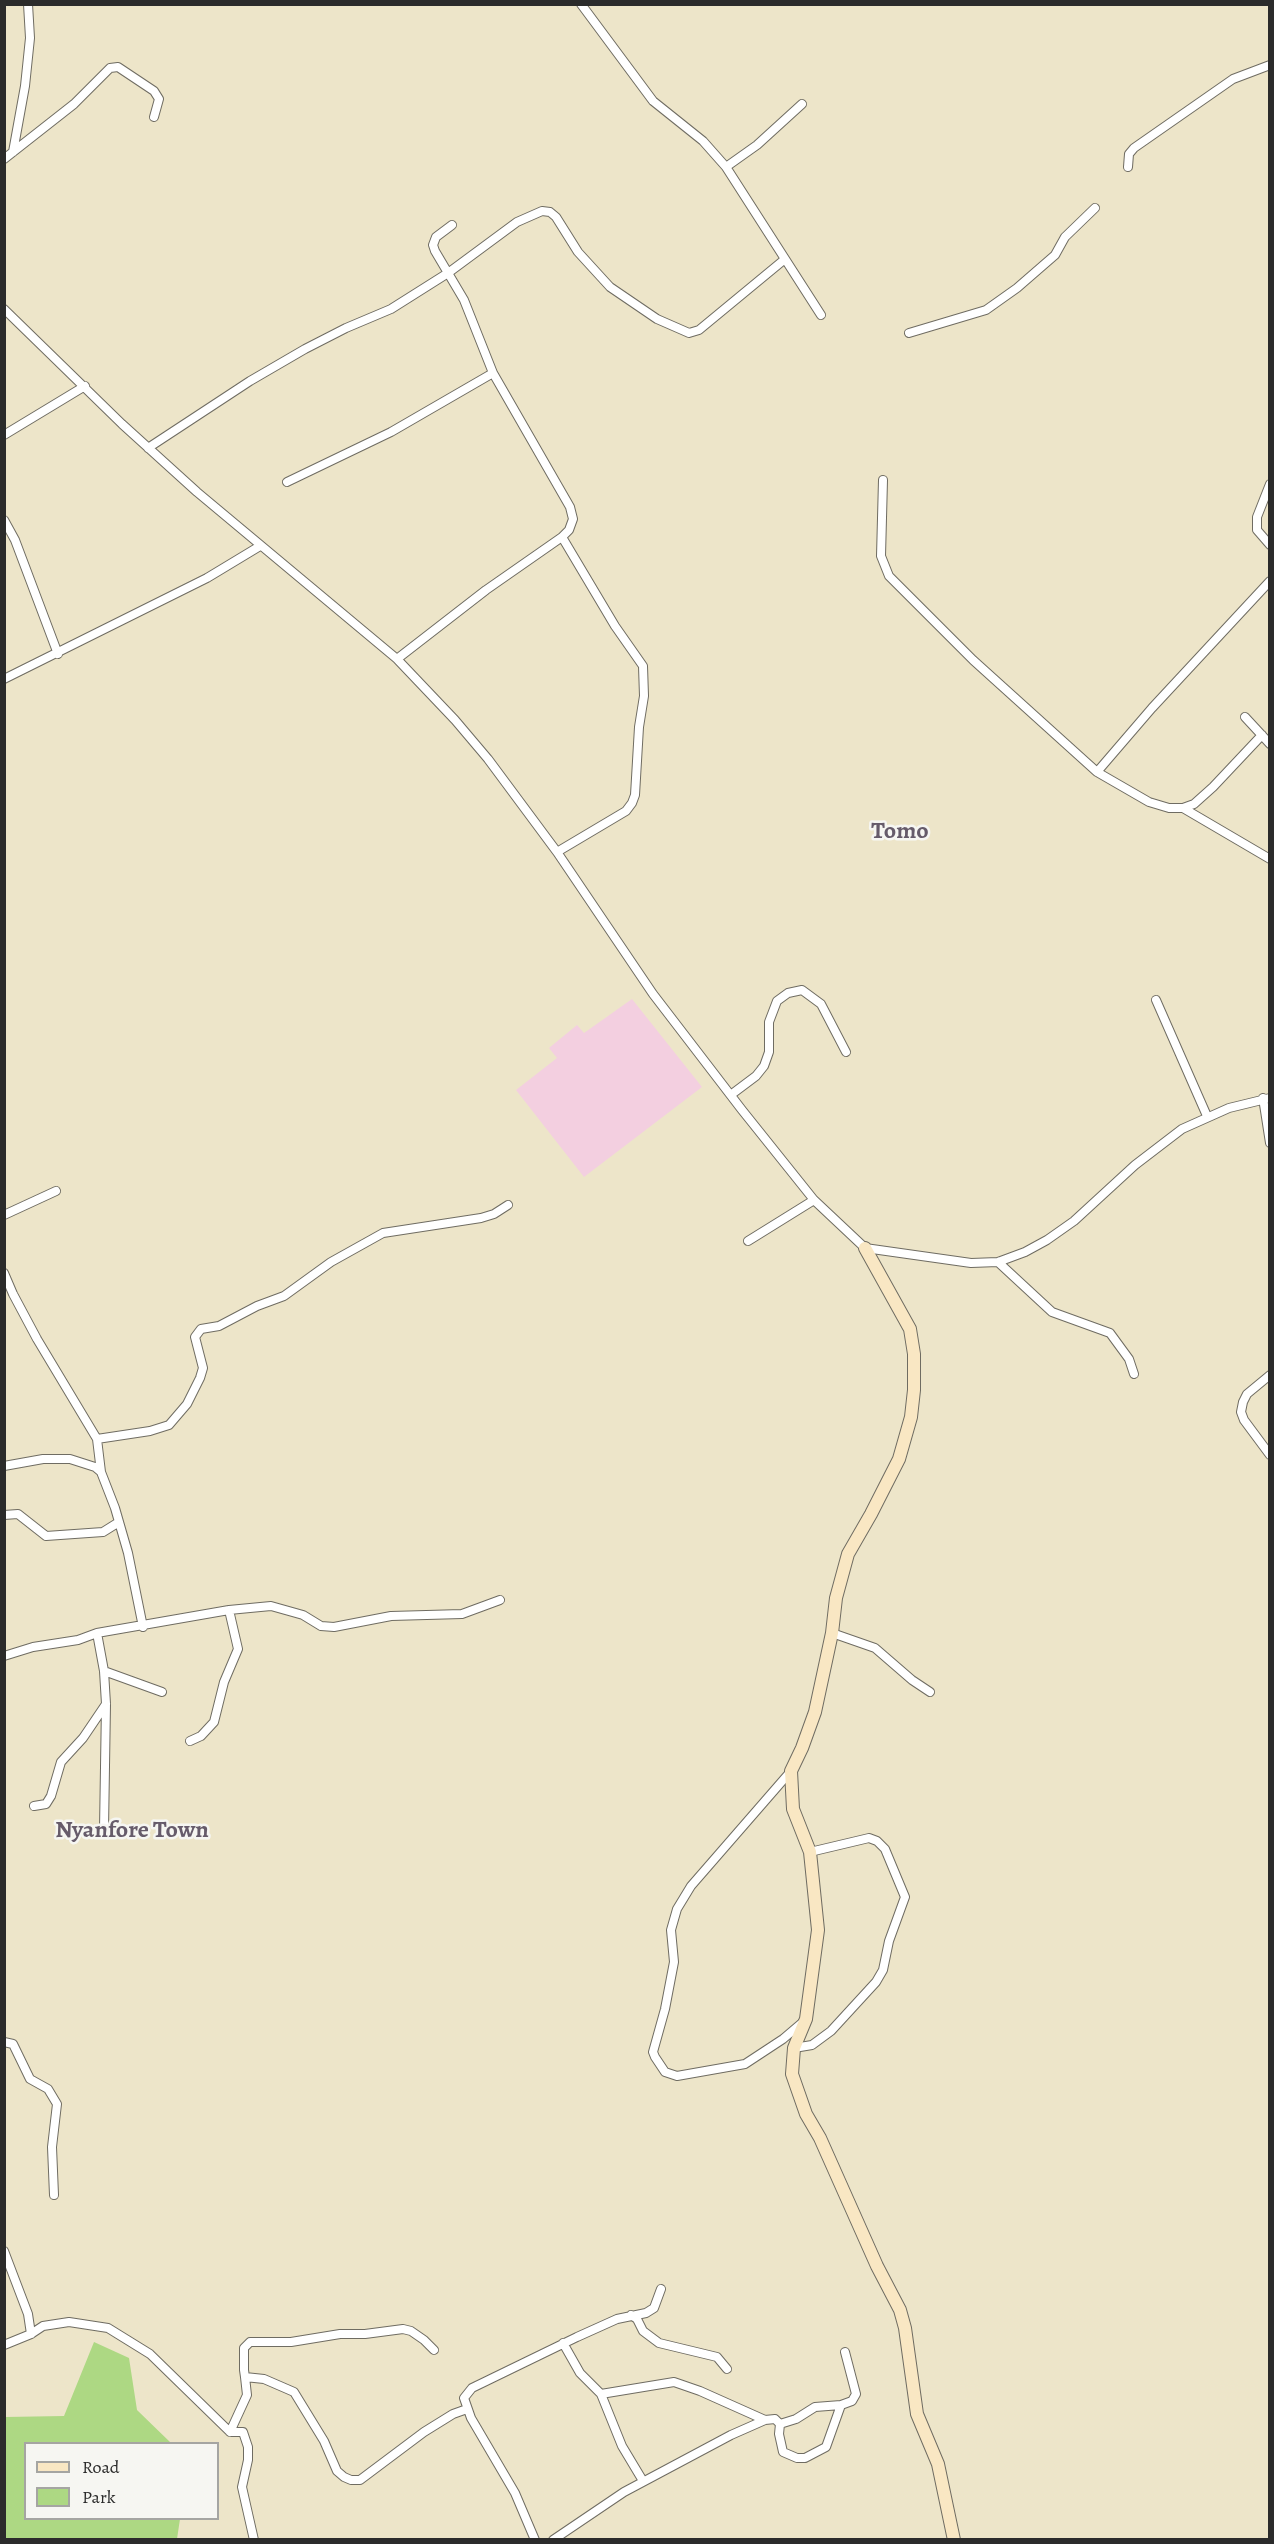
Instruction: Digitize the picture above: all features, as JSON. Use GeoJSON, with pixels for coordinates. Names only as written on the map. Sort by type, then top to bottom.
{"type":"FeatureCollection","features":[{"type":"Feature","properties":{"kind":"street"},"geometry":{"type":"LineString","coordinates":[[13,152],[25,86],[30,38],[28,4]]}},
{"type":"Feature","properties":{"kind":"street"},"geometry":{"type":"LineString","coordinates":[[581,4],[653,101],[703,141],[726,167],[821,315]]}},
{"type":"Feature","properties":{"kind":"street"},"geometry":{"type":"LineString","coordinates":[[1128,167],[1129,154],[1134,148],[1233,79],[1269,65]]}},
{"type":"Feature","properties":{"kind":"street"},"geometry":{"type":"LineString","coordinates":[[4,159],[74,104],[110,68],[118,67],[154,91],[159,99],[154,117]]}},
{"type":"Feature","properties":{"kind":"street"},"geometry":{"type":"LineString","coordinates":[[726,167],[758,145],[802,104]]}},
{"type":"Feature","properties":{"kind":"street"},"geometry":{"type":"LineString","coordinates":[[909,333],[986,310],[1017,288],[1055,255],[1065,237],[1095,208]]}},
{"type":"Feature","properties":{"kind":"street"},"geometry":{"type":"LineString","coordinates":[[148,448],[250,381],[305,349],[391,309],[448,273],[517,222],[542,211],[550,212],[556,217],[578,252],[610,286],[657,319],[689,333],[699,330],[785,259]]}},
{"type":"Feature","properties":{"kind":"street"},"geometry":{"type":"LineString","coordinates":[[397,659],[486,590],[562,537],[570,530],[573,519],[570,507],[493,373],[464,300],[433,244],[436,237],[452,225]]}},
{"type":"Feature","properties":{"kind":"street"},"geometry":{"type":"LineString","coordinates":[[4,309],[148,448],[260,546],[397,659],[455,720],[488,759],[557,852],[653,994],[814,1200],[865,1248],[910,1329],[914,1354],[911,1417],[899,1459],[848,1554],[836,1598],[832,1633],[815,1712],[791,1771],[691,1886],[677,1909],[670,1930],[674,1962],[665,2009],[653,2052],[654,2057],[665,2072],[677,2076],[745,2064],[783,2039],[806,2019]]}},
{"type":"Feature","properties":{"kind":"street"},"geometry":{"type":"LineString","coordinates":[[287,482],[391,432],[493,373]]}},
{"type":"Feature","properties":{"kind":"street"},"geometry":{"type":"LineString","coordinates":[[4,435],[85,386]]}},
{"type":"Feature","properties":{"kind":"street"},"geometry":{"type":"LineString","coordinates":[[883,480],[881,556],[889,576],[973,660],[1097,772],[1149,802],[1169,808],[1183,808],[1194,804],[1213,787],[1262,735]]}},
{"type":"Feature","properties":{"kind":"street"},"geometry":{"type":"LineString","coordinates":[[1269,484],[1257,517],[1257,530],[1269,545]]}},
{"type":"Feature","properties":{"kind":"street"},"geometry":{"type":"LineString","coordinates":[[4,520],[15,540],[58,654]]}},
{"type":"Feature","properties":{"kind":"street"},"geometry":{"type":"LineString","coordinates":[[557,852],[626,811],[632,803],[635,795],[639,727],[644,696],[643,666],[615,626],[562,537]]}},
{"type":"Feature","properties":{"kind":"street"},"geometry":{"type":"LineString","coordinates":[[4,679],[207,578],[260,546]]}},
{"type":"Feature","properties":{"kind":"street"},"geometry":{"type":"LineString","coordinates":[[1097,772],[1152,708],[1269,581]]}},
{"type":"Feature","properties":{"kind":"street"},"geometry":{"type":"LineString","coordinates":[[1245,717],[1269,744]]}},
{"type":"Feature","properties":{"kind":"street"},"geometry":{"type":"LineString","coordinates":[[1183,808],[1269,859]]}},
{"type":"Feature","properties":{"kind":"street"},"geometry":{"type":"LineString","coordinates":[[732,1094],[756,1076],[764,1066],[769,1052],[769,1022],[777,1001],[789,993],[802,990],[821,1004],[846,1052]]}},
{"type":"Feature","properties":{"kind":"street"},"geometry":{"type":"LineString","coordinates":[[1156,1000],[1207,1116]]}},
{"type":"Feature","properties":{"kind":"street"},"geometry":{"type":"LineString","coordinates":[[865,1248],[971,1263],[998,1262],[1025,1252],[1047,1240],[1074,1221],[1152,1151],[1182,1129],[1207,1116],[1266,1098],[1269,1143]]}},
{"type":"Feature","properties":{"kind":"street"},"geometry":{"type":"LineString","coordinates":[[4,1215],[56,1191]]}},
{"type":"Feature","properties":{"kind":"street"},"geometry":{"type":"LineString","coordinates":[[748,1242],[814,1200]]}},
{"type":"Feature","properties":{"kind":"street"},"geometry":{"type":"LineString","coordinates":[[97,1439],[150,1431],[169,1425],[187,1404],[200,1378],[202,1368],[195,1338],[201,1329],[219,1326],[257,1306],[284,1296],[331,1262],[383,1233],[481,1218],[494,1214],[508,1205]]}},
{"type":"Feature","properties":{"kind":"street"},"geometry":{"type":"LineString","coordinates":[[998,1262],[1052,1312],[1110,1333],[1129,1359],[1134,1374]]}},
{"type":"Feature","properties":{"kind":"street"},"geometry":{"type":"LineString","coordinates":[[4,1273],[32,1330],[97,1439],[101,1472],[119,1522],[143,1627]]}},
{"type":"Feature","properties":{"kind":"street"},"geometry":{"type":"LineString","coordinates":[[1269,1375],[1247,1394],[1241,1412],[1244,1420],[1269,1455]]}},
{"type":"Feature","properties":{"kind":"street"},"geometry":{"type":"LineString","coordinates":[[4,1466],[43,1459],[70,1458],[95,1467],[101,1472]]}},
{"type":"Feature","properties":{"kind":"street"},"geometry":{"type":"LineString","coordinates":[[4,1515],[18,1514],[46,1536],[103,1532],[119,1522]]}},
{"type":"Feature","properties":{"kind":"street"},"geometry":{"type":"LineString","coordinates":[[4,1656],[33,1647],[78,1640],[97,1633],[271,1606],[303,1615],[321,1626],[334,1627],[391,1616],[462,1614],[500,1600]]}},
{"type":"Feature","properties":{"kind":"street"},"geometry":{"type":"LineString","coordinates":[[190,1741],[201,1736],[214,1722],[224,1682],[238,1649],[229,1611]]}},
{"type":"Feature","properties":{"kind":"street"},"geometry":{"type":"LineString","coordinates":[[97,1633],[104,1671],[106,1704],[104,1828]]}},
{"type":"Feature","properties":{"kind":"street"},"geometry":{"type":"LineString","coordinates":[[832,1633],[875,1648],[930,1692]]}},
{"type":"Feature","properties":{"kind":"street"},"geometry":{"type":"LineString","coordinates":[[104,1671],[162,1692]]}},
{"type":"Feature","properties":{"kind":"street"},"geometry":{"type":"LineString","coordinates":[[34,1806],[46,1804],[51,1796],[61,1762],[83,1738],[106,1704]]}},
{"type":"Feature","properties":{"kind":"street"},"geometry":{"type":"LineString","coordinates":[[791,1771],[793,1809],[810,1852],[818,1930],[806,2019],[794,2048],[792,2074],[806,2114],[820,2138],[877,2266],[900,2310],[905,2328],[917,2414],[938,2464],[954,2540]]}},
{"type":"Feature","properties":{"kind":"street"},"geometry":{"type":"LineString","coordinates":[[794,2048],[812,2046],[831,2031],[876,1982],[883,1970],[889,1941],[905,1897],[889,1857],[877,1841],[869,1838],[810,1852]]}},
{"type":"Feature","properties":{"kind":"street"},"geometry":{"type":"LineString","coordinates":[[4,2042],[13,2044],[30,2079],[48,2088],[57,2104],[52,2147],[54,2195]]}},
{"type":"Feature","properties":{"kind":"street"},"geometry":{"type":"LineString","coordinates":[[4,2251],[28,2314],[31,2334]]}},
{"type":"Feature","properties":{"kind":"street"},"geometry":{"type":"LineString","coordinates":[[535,2540],[515,2493],[467,2409],[464,2398],[472,2388],[563,2343],[617,2319],[646,2313],[654,2308],[661,2289]]}},
{"type":"Feature","properties":{"kind":"street"},"geometry":{"type":"LineString","coordinates":[[631,2315],[637,2319],[643,2331],[659,2343],[717,2357],[727,2369]]}},
{"type":"Feature","properties":{"kind":"street"},"geometry":{"type":"LineString","coordinates":[[4,2345],[31,2334],[43,2326],[69,2322],[108,2328],[150,2354],[230,2432],[243,2432],[249,2460],[242,2487],[254,2540]]}},
{"type":"Feature","properties":{"kind":"street"},"geometry":{"type":"LineString","coordinates":[[230,2432],[247,2396],[244,2348],[250,2342],[291,2342],[340,2334],[365,2334],[403,2329],[418,2335],[434,2350]]}},
{"type":"Feature","properties":{"kind":"street"},"geometry":{"type":"LineString","coordinates":[[563,2343],[580,2373],[601,2394],[622,2446],[644,2481]]}},
{"type":"Feature","properties":{"kind":"street"},"geometry":{"type":"LineString","coordinates":[[780,2424],[796,2419],[814,2407],[841,2406],[852,2401],[856,2394],[845,2352]]}},
{"type":"Feature","properties":{"kind":"street"},"geometry":{"type":"LineString","coordinates":[[245,2378],[264,2379],[294,2392],[324,2441],[337,2471],[351,2480],[360,2480],[433,2427],[453,2414],[467,2409]]}},
{"type":"Feature","properties":{"kind":"street"},"geometry":{"type":"LineString","coordinates":[[601,2394],[674,2382],[765,2420]]}},
{"type":"Feature","properties":{"kind":"street"},"geometry":{"type":"LineString","coordinates":[[780,2424],[779,2434],[783,2452],[797,2458],[805,2458],[826,2447],[841,2406]]}},
{"type":"Feature","properties":{"kind":"street"},"geometry":{"type":"LineString","coordinates":[[553,2540],[644,2481],[731,2435],[765,2420],[775,2419],[780,2424]]}},
{"type":"Feature","properties":{"kind":"shaded area"},"geometry":{"type":"Polygon","coordinates":[[[632,999],[702,1087],[584,1177],[516,1090],[557,1058],[549,1048],[577,1025],[584,1033],[632,999]]]}},
{"type":"Feature","properties":{"kind":"green space"},"geometry":{"type":"Polygon","coordinates":[[[94,2342],[129,2358],[137,2410],[170,2442],[24,2442],[24,2520],[180,2520],[177,2539],[5,2539],[5,2417],[64,2416],[94,2342]]]}},
{"type":"Feature","properties":{"kind":"district","name":"Tomo"},"geometry":{"type":"Point","coordinates":[900,832]}},
{"type":"Feature","properties":{"kind":"district","name":"Nyanfore Town"},"geometry":{"type":"Point","coordinates":[132,1831]}}]}
